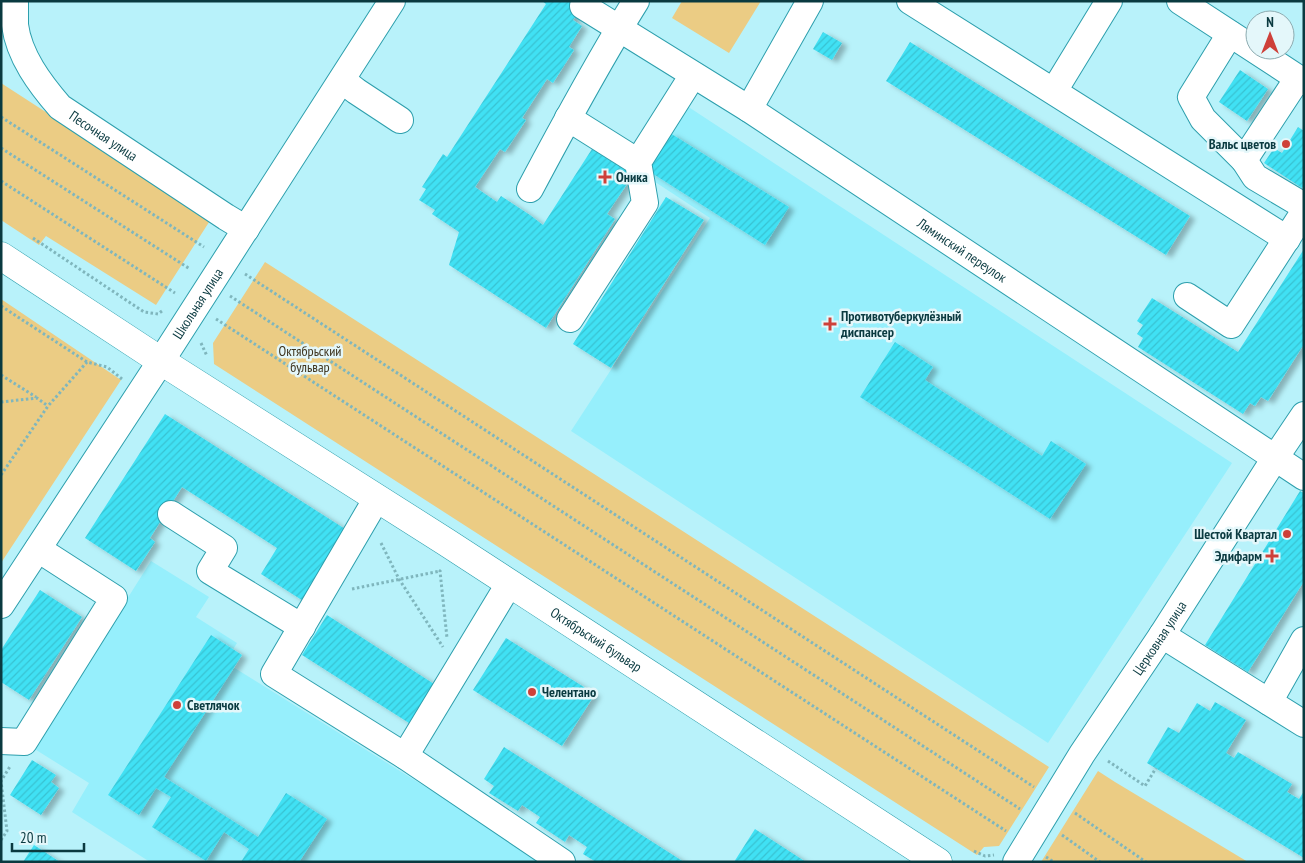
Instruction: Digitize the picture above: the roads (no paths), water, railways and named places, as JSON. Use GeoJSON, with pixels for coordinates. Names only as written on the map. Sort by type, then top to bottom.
{"type":"FeatureCollection","features":[{"type":"Feature","properties":{"kind":"main road","name":"Октябрьский бульвар"},"geometry":{"type":"LineString","coordinates":[[1,256],[161,361],[372,507],[509,584],[938,862]]}},
{"type":"Feature","properties":{"kind":"street","name":"Песочная улица"},"geometry":{"type":"LineString","coordinates":[[15,1],[16,26],[22,48],[32,70],[44,89],[60,107],[246,229]]}},
{"type":"Feature","properties":{"kind":"street","name":"Школьная улица"},"geometry":{"type":"LineString","coordinates":[[1,605],[161,361],[392,1]]}},
{"type":"Feature","properties":{"kind":"street"},"geometry":{"type":"LineString","coordinates":[[530,189],[568,118],[636,1]]}},
{"type":"Feature","properties":{"kind":"street"},"geometry":{"type":"LineString","coordinates":[[749,109],[810,1]]}},
{"type":"Feature","properties":{"kind":"street"},"geometry":{"type":"LineString","coordinates":[[910,1],[1287,239]]}},
{"type":"Feature","properties":{"kind":"street"},"geometry":{"type":"LineString","coordinates":[[1054,91],[1109,1]]}},
{"type":"Feature","properties":{"kind":"street"},"geometry":{"type":"LineString","coordinates":[[1180,1],[1301,80],[1244,160]]}},
{"type":"Feature","properties":{"kind":"street","name":"Ляминский переулок"},"geometry":{"type":"LineString","coordinates":[[583,6],[749,109],[1304,477]]}},
{"type":"Feature","properties":{"kind":"street"},"geometry":{"type":"LineString","coordinates":[[1230,34],[1191,97],[1203,119],[1244,160],[1255,177],[1304,206]]}},
{"type":"Feature","properties":{"kind":"street"},"geometry":{"type":"LineString","coordinates":[[570,319],[645,203],[638,162],[694,75]]}},
{"type":"Feature","properties":{"kind":"street"},"geometry":{"type":"LineString","coordinates":[[342,80],[400,120]]}},
{"type":"Feature","properties":{"kind":"street"},"geometry":{"type":"LineString","coordinates":[[568,118],[638,162]]}},
{"type":"Feature","properties":{"kind":"street"},"geometry":{"type":"LineString","coordinates":[[1187,296],[1231,325],[1304,212]]}},
{"type":"Feature","properties":{"kind":"street","name":"Церковная улица"},"geometry":{"type":"LineString","coordinates":[[1016,862],[1082,754],[1162,635],[1304,415]]}},
{"type":"Feature","properties":{"kind":"street"},"geometry":{"type":"LineString","coordinates":[[372,507],[274,674],[405,756],[562,862]]}},
{"type":"Feature","properties":{"kind":"street"},"geometry":{"type":"LineString","coordinates":[[171,514],[224,548],[210,571],[302,627]]}},
{"type":"Feature","properties":{"kind":"street"},"geometry":{"type":"LineString","coordinates":[[13,742],[114,598],[38,549]]}},
{"type":"Feature","properties":{"kind":"street"},"geometry":{"type":"LineString","coordinates":[[405,756],[453,664],[509,584]]}},
{"type":"Feature","properties":{"kind":"street"},"geometry":{"type":"LineString","coordinates":[[1162,635],[1304,724]]}},
{"type":"Feature","properties":{"kind":"street"},"geometry":{"type":"LineString","coordinates":[[1269,702],[1304,640]]}},
{"type":"Feature","properties":{"kind":"place","name":"Вальс цветов"},"geometry":{"type":"Point","coordinates":[1286,144]}},
{"type":"Feature","properties":{"kind":"place","name":"Оника"},"geometry":{"type":"Point","coordinates":[605,177]}},
{"type":"Feature","properties":{"kind":"place","name":"Противотуберкулёзный диспансер"},"geometry":{"type":"Point","coordinates":[830,324]}},
{"type":"Feature","properties":{"kind":"place","name":"Шестой Квартал"},"geometry":{"type":"Point","coordinates":[1287,534]}},
{"type":"Feature","properties":{"kind":"place","name":"Эдифарм"},"geometry":{"type":"Point","coordinates":[1272,556]}},
{"type":"Feature","properties":{"kind":"place","name":"Челентано"},"geometry":{"type":"Point","coordinates":[532,692]}},
{"type":"Feature","properties":{"kind":"place","name":"Светлячок"},"geometry":{"type":"Point","coordinates":[177,705]}}]}
